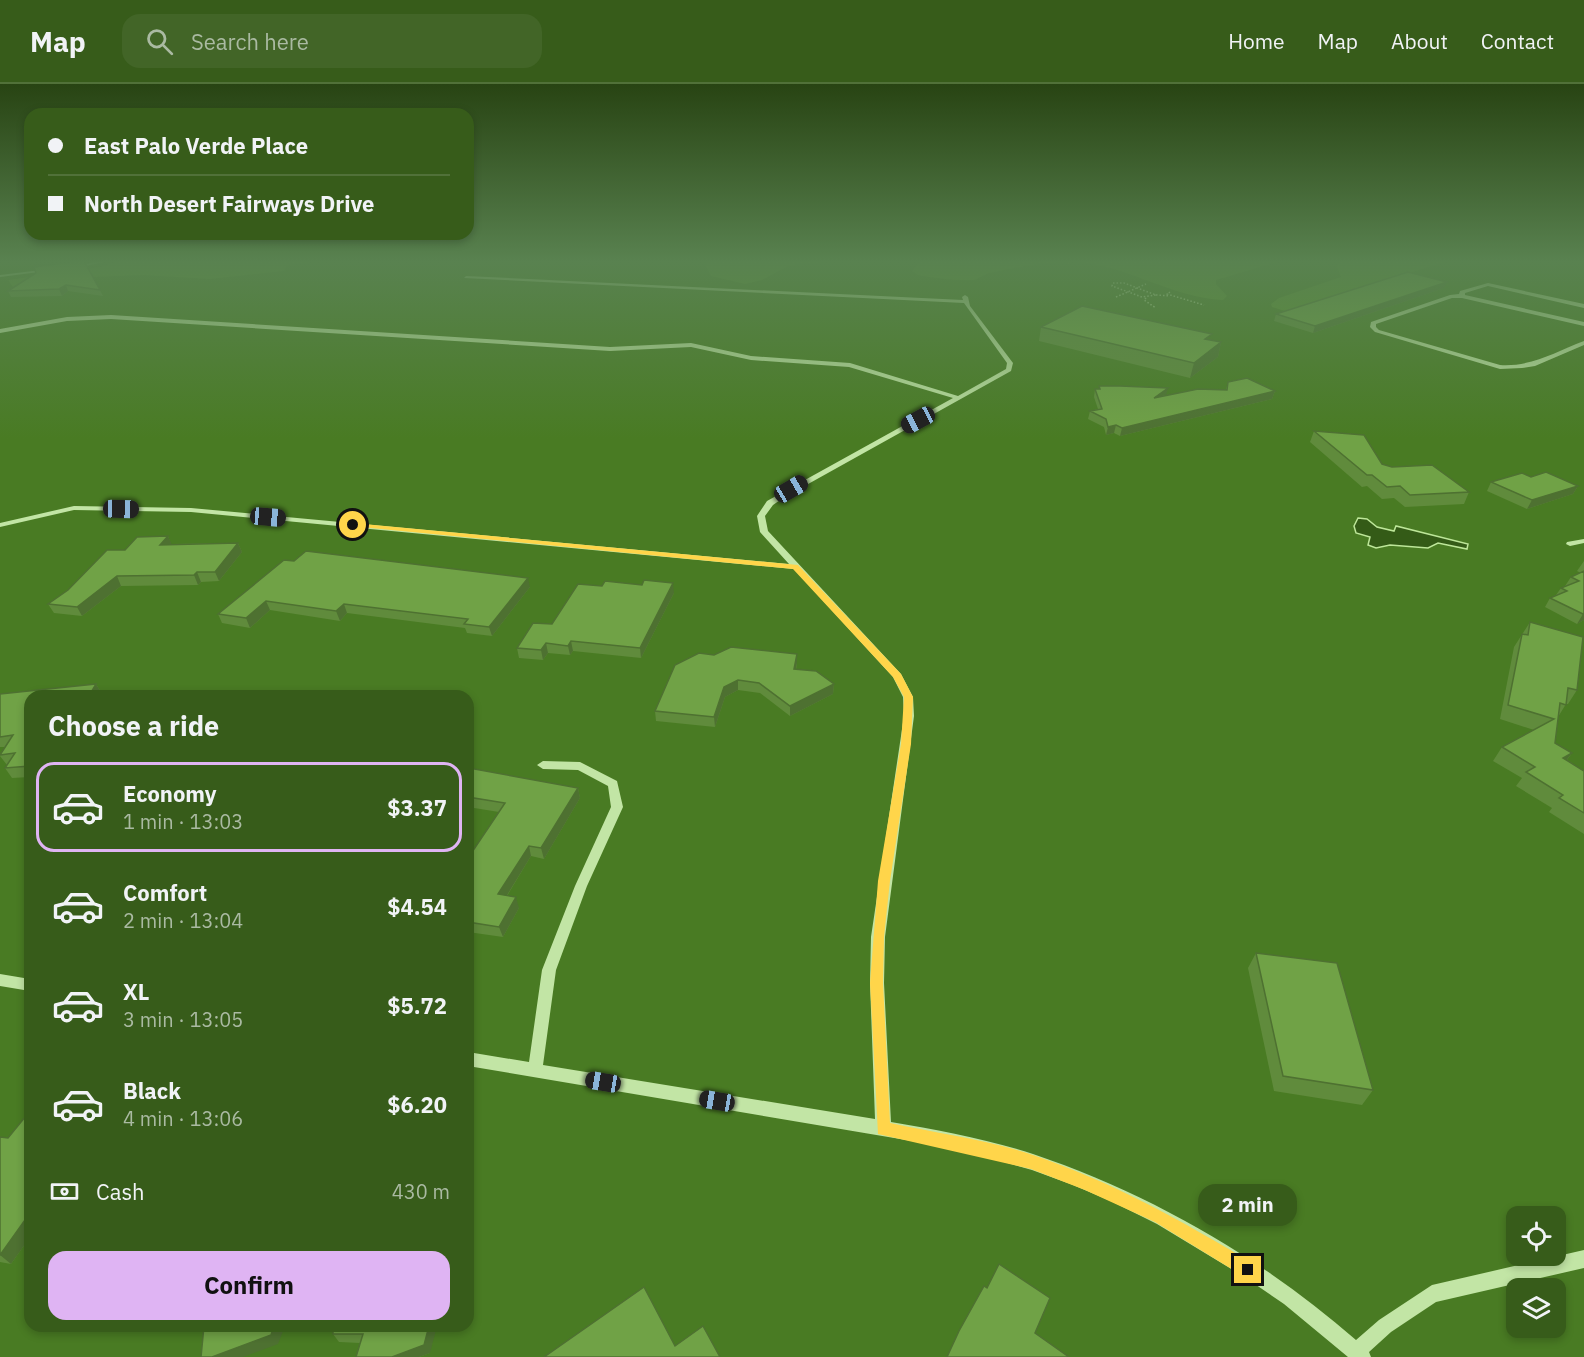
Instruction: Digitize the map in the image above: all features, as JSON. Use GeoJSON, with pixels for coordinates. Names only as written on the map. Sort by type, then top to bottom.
{"type":"FeatureCollection","features":[{"type":"Feature","properties":{"kind":"street"},"geometry":{"type":"LineString","coordinates":[[0,331],[65,320]]}},
{"type":"Feature","properties":{"kind":"street"},"geometry":{"type":"LineString","coordinates":[[164,320],[610,349],[692,345],[751,358],[863,367],[959,398]]}},
{"type":"Feature","properties":{"kind":"street"},"geometry":{"type":"LineString","coordinates":[[883,1129],[877,983],[878,937],[884,881],[906,744],[908,697],[897,676],[764,532],[761,516],[770,503],[1000,377],[1011,366],[980,320]]}},
{"type":"Feature","properties":{"kind":"street"},"geometry":{"type":"LineString","coordinates":[[1380,320],[1372,323],[1373,327],[1500,367],[1516,369],[1527,368],[1584,343]]}},
{"type":"Feature","properties":{"kind":"street"},"geometry":{"type":"LineString","coordinates":[[1568,320],[1584,324]]}},
{"type":"Feature","properties":{"kind":"street"},"geometry":{"type":"LineString","coordinates":[[0,525],[74,508],[191,510],[795,567]]}},
{"type":"Feature","properties":{"kind":"street"},"geometry":{"type":"LineString","coordinates":[[1570,544],[1584,541]]}},
{"type":"Feature","properties":{"kind":"street"},"geometry":{"type":"LineString","coordinates":[[535,1070],[549,970],[581,886],[617,807],[613,784],[580,766],[543,765]]}},
{"type":"Feature","properties":{"kind":"street"},"geometry":{"type":"LineString","coordinates":[[0,980],[24,984]]}},
{"type":"Feature","properties":{"kind":"street"},"geometry":{"type":"LineString","coordinates":[[474,1060],[883,1129],[1031,1161],[1089,1183],[1160,1216],[1266,1281],[1359,1354],[1385,1326],[1432,1294],[1584,1259]]}},
{"type":"Feature","properties":{"kind":"shaded area"},"geometry":{"type":"Polygon","coordinates":[[[1358,518],[1367,519],[1377,527],[1394,531],[1396,526],[1468,544],[1467,549],[1438,543],[1428,548],[1390,545],[1376,548],[1368,545],[1370,537],[1356,533],[1354,526],[1358,518]]]}},
{"type":"Feature","properties":{"kind":"building"},"geometry":{"type":"Polygon","coordinates":[[[1054,320],[1149,320],[1212,334],[1205,339],[1221,342],[1194,363],[1041,327],[1054,320]]]}},
{"type":"Feature","properties":{"kind":"building"},"geometry":{"type":"Polygon","coordinates":[[[1297,320],[1332,320],[1315,326],[1297,320]]]}},
{"type":"Feature","properties":{"kind":"building"},"geometry":{"type":"Polygon","coordinates":[[[1247,378],[1275,391],[1122,428],[1116,425],[1108,427],[1106,419],[1090,411],[1102,409],[1095,389],[1100,389],[1099,386],[1168,388],[1154,398],[1198,389],[1227,390],[1228,382],[1247,378]]]}},
{"type":"Feature","properties":{"kind":"building"},"geometry":{"type":"Polygon","coordinates":[[[1314,431],[1364,435],[1382,464],[1392,467],[1432,465],[1469,492],[1410,495],[1400,486],[1387,487],[1372,475],[1367,475],[1314,431]]]}},
{"type":"Feature","properties":{"kind":"building"},"geometry":{"type":"Polygon","coordinates":[[[1546,472],[1578,486],[1532,500],[1491,482],[1522,473],[1531,477],[1546,472]]]}},
{"type":"Feature","properties":{"kind":"building"},"geometry":{"type":"Polygon","coordinates":[[[168,536],[160,545],[238,543],[215,572],[197,572],[194,575],[117,576],[77,607],[48,604],[68,590],[107,550],[125,550],[137,537],[168,536]]]}},
{"type":"Feature","properties":{"kind":"building"},"geometry":{"type":"Polygon","coordinates":[[[306,551],[528,578],[489,627],[464,624],[468,619],[344,604],[336,611],[266,601],[246,618],[218,614],[284,560],[294,561],[306,551]]]}},
{"type":"Feature","properties":{"kind":"building"},"geometry":{"type":"Polygon","coordinates":[[[1584,571],[1583,614],[1550,598],[1567,591],[1561,588],[1579,581],[1571,577],[1584,571]]]}},
{"type":"Feature","properties":{"kind":"building"},"geometry":{"type":"Polygon","coordinates":[[[644,580],[673,583],[640,648],[571,641],[568,646],[546,643],[541,650],[517,648],[533,623],[552,624],[578,584],[602,586],[605,581],[642,585],[644,580]]]}},
{"type":"Feature","properties":{"kind":"building"},"geometry":{"type":"Polygon","coordinates":[[[1530,622],[1583,637],[1577,690],[1568,688],[1566,705],[1560,703],[1555,743],[1572,753],[1563,758],[1584,771],[1584,813],[1559,798],[1563,795],[1526,772],[1535,767],[1502,747],[1554,719],[1508,705],[1522,634],[1528,635],[1530,622]]]}},
{"type":"Feature","properties":{"kind":"building"},"geometry":{"type":"Polygon","coordinates":[[[731,647],[797,654],[794,669],[816,671],[834,684],[790,706],[759,683],[738,680],[724,687],[714,717],[655,711],[675,665],[699,653],[714,655],[731,647]]]}},
{"type":"Feature","properties":{"kind":"building"},"geometry":{"type":"Polygon","coordinates":[[[96,684],[92,690],[38,690],[96,684]]]}},
{"type":"Feature","properties":{"kind":"building"},"geometry":{"type":"Polygon","coordinates":[[[24,692],[24,766],[5,768],[15,753],[0,755],[13,735],[0,737],[0,694],[24,692]]]}},
{"type":"Feature","properties":{"kind":"building"},"geometry":{"type":"Polygon","coordinates":[[[474,769],[578,788],[541,848],[529,846],[498,894],[516,897],[499,927],[474,923],[474,849],[505,803],[474,798],[474,769]]]}},
{"type":"Feature","properties":{"kind":"building"},"geometry":{"type":"Polygon","coordinates":[[[1256,953],[1337,963],[1373,1090],[1283,1076],[1256,953]]]}},
{"type":"Feature","properties":{"kind":"building"},"geometry":{"type":"Polygon","coordinates":[[[24,1118],[24,1221],[0,1255],[0,1137],[8,1138],[24,1118]]]}},
{"type":"Feature","properties":{"kind":"building"},"geometry":{"type":"Polygon","coordinates":[[[999,1264],[1050,1298],[1035,1333],[1069,1357],[947,1357],[984,1286],[987,1288],[999,1264]]]}},
{"type":"Feature","properties":{"kind":"building"},"geometry":{"type":"Polygon","coordinates":[[[644,1287],[675,1346],[703,1326],[720,1357],[544,1357],[644,1287]]]}},
{"type":"Feature","properties":{"kind":"building"},"geometry":{"type":"Polygon","coordinates":[[[203,1332],[272,1332],[271,1335],[212,1357],[201,1357],[203,1332]]]}},
{"type":"Feature","properties":{"kind":"building"},"geometry":{"type":"Polygon","coordinates":[[[333,1332],[427,1332],[424,1345],[392,1357],[356,1357],[363,1334],[333,1334],[333,1332]]]}},
{"type":"Feature","properties":{"kind":"route"},"geometry":{"type":"LineString","coordinates":[[353,525],[795,567],[897,676],[908,697],[909,716],[906,744],[884,881],[878,937],[877,983],[883,1129],[938,1139],[1031,1161],[1089,1183],[1160,1216],[1248,1270]]}}]}
